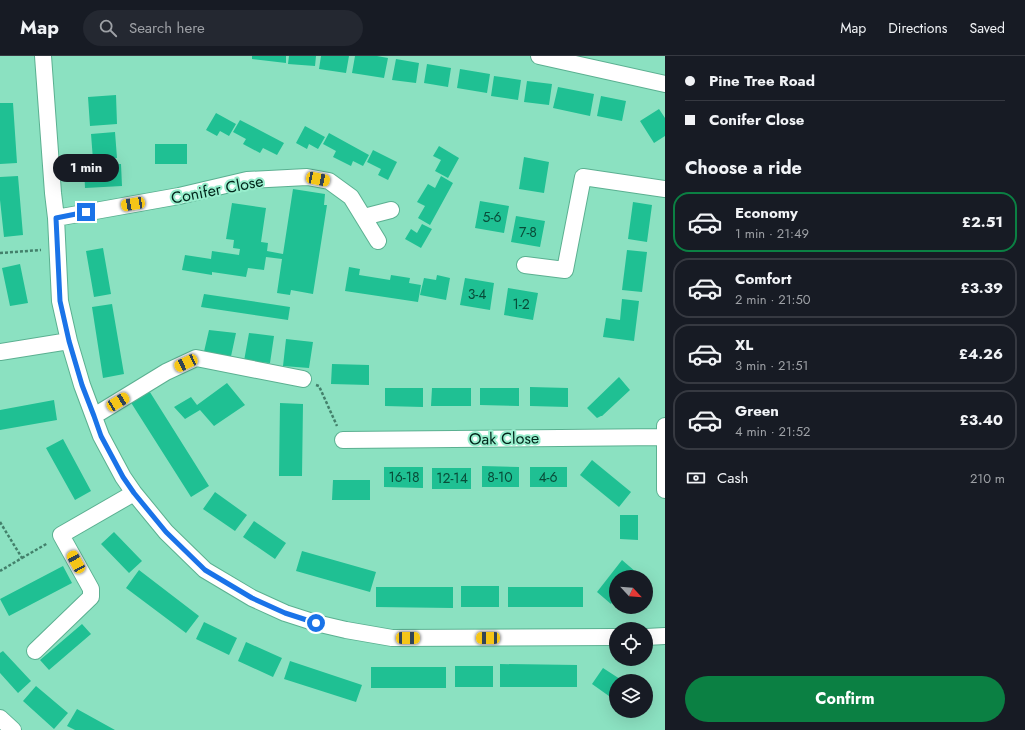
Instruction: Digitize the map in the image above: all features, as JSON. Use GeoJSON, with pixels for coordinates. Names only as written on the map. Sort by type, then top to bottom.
{"type":"FeatureCollection","features":[{"type":"Feature","properties":{"kind":"street"},"geometry":{"type":"LineString","coordinates":[[43,56],[56,218],[60,301],[69,341],[82,385],[101,436],[123,477],[166,532],[205,570],[252,598],[285,613],[316,623],[392,638],[609,637]]}},
{"type":"Feature","properties":{"kind":"street"},"geometry":{"type":"LineString","coordinates":[[540,56],[665,84]]}},
{"type":"Feature","properties":{"kind":"street","name":"Conifer Close"},"geometry":{"type":"LineString","coordinates":[[56,218],[179,196],[247,180],[307,177],[329,181],[351,197],[378,241]]}},
{"type":"Feature","properties":{"kind":"street"},"geometry":{"type":"LineString","coordinates":[[525,265],[565,270],[583,177],[665,189]]}},
{"type":"Feature","properties":{"kind":"street"},"geometry":{"type":"LineString","coordinates":[[364,217],[391,210]]}},
{"type":"Feature","properties":{"kind":"street"},"geometry":{"type":"LineString","coordinates":[[0,352],[69,341]]}},
{"type":"Feature","properties":{"kind":"street"},"geometry":{"type":"LineString","coordinates":[[94,416],[166,372],[196,358],[303,379]]}},
{"type":"Feature","properties":{"kind":"street"},"geometry":{"type":"LineString","coordinates":[[665,431],[665,490]]}},
{"type":"Feature","properties":{"kind":"street","name":"Oak Close"},"geometry":{"type":"LineString","coordinates":[[343,440],[665,431]]}},
{"type":"Feature","properties":{"kind":"street"},"geometry":{"type":"LineString","coordinates":[[35,651],[91,598],[91,589],[61,535],[134,493]]}},
{"type":"Feature","properties":{"kind":"street"},"geometry":{"type":"LineString","coordinates":[[653,636],[665,636]]}},
{"type":"Feature","properties":{"kind":"street"},"geometry":{"type":"LineString","coordinates":[[0,718],[13,730]]}},
{"type":"Feature","properties":{"kind":"path"},"geometry":{"type":"LineString","coordinates":[[0,253],[57,248]]}},
{"type":"Feature","properties":{"kind":"path"},"geometry":{"type":"LineString","coordinates":[[303,379],[319,386],[343,440]]}},
{"type":"Feature","properties":{"kind":"path"},"geometry":{"type":"LineString","coordinates":[[0,522],[22,558]]}},
{"type":"Feature","properties":{"kind":"path"},"geometry":{"type":"LineString","coordinates":[[0,572],[61,535]]}},
{"type":"Feature","properties":{"kind":"building"},"geometry":{"type":"Polygon","coordinates":[[[252,56],[286,56],[286,63],[252,59],[252,56]]]}},
{"type":"Feature","properties":{"kind":"building"},"geometry":{"type":"Polygon","coordinates":[[[289,56],[316,56],[315,66],[288,64],[289,56]]]}},
{"type":"Feature","properties":{"kind":"building"},"geometry":{"type":"Polygon","coordinates":[[[321,56],[349,56],[346,73],[319,69],[321,56]]]}},
{"type":"Feature","properties":{"kind":"building"},"geometry":{"type":"Polygon","coordinates":[[[355,56],[377,56],[388,58],[384,78],[352,73],[355,56]]]}},
{"type":"Feature","properties":{"kind":"building"},"geometry":{"type":"Polygon","coordinates":[[[396,59],[419,63],[416,83],[392,80],[396,59]]]}},
{"type":"Feature","properties":{"kind":"building"},"geometry":{"type":"Polygon","coordinates":[[[427,64],[451,68],[448,87],[424,83],[427,64]]]}},
{"type":"Feature","properties":{"kind":"building"},"geometry":{"type":"Polygon","coordinates":[[[460,69],[490,74],[487,93],[457,88],[460,69]]]}},
{"type":"Feature","properties":{"kind":"building"},"geometry":{"type":"Polygon","coordinates":[[[494,76],[521,80],[518,100],[491,96],[494,76]]]}},
{"type":"Feature","properties":{"kind":"building"},"geometry":{"type":"Polygon","coordinates":[[[527,81],[552,84],[549,105],[524,102],[527,81]]]}},
{"type":"Feature","properties":{"kind":"building"},"geometry":{"type":"Polygon","coordinates":[[[558,87],[594,94],[590,116],[553,108],[558,87]]]}},
{"type":"Feature","properties":{"kind":"building"},"geometry":{"type":"Polygon","coordinates":[[[116,95],[117,124],[90,126],[88,97],[116,95]]]}},
{"type":"Feature","properties":{"kind":"building"},"geometry":{"type":"Polygon","coordinates":[[[601,96],[626,101],[622,121],[597,116],[601,96]]]}},
{"type":"Feature","properties":{"kind":"building"},"geometry":{"type":"Polygon","coordinates":[[[0,103],[13,103],[17,163],[0,164],[0,103]]]}},
{"type":"Feature","properties":{"kind":"building"},"geometry":{"type":"Polygon","coordinates":[[[659,109],[665,118],[665,136],[654,143],[640,121],[659,109]]]}},
{"type":"Feature","properties":{"kind":"building"},"geometry":{"type":"Polygon","coordinates":[[[216,113],[236,124],[229,136],[220,131],[217,136],[206,130],[216,113]]]}},
{"type":"Feature","properties":{"kind":"building"},"geometry":{"type":"Polygon","coordinates":[[[240,120],[284,143],[277,155],[263,148],[260,153],[243,144],[246,139],[233,132],[240,120]]]}},
{"type":"Feature","properties":{"kind":"building"},"geometry":{"type":"Polygon","coordinates":[[[305,126],[325,137],[318,149],[309,144],[307,149],[296,143],[305,126]]]}},
{"type":"Feature","properties":{"kind":"building"},"geometry":{"type":"Polygon","coordinates":[[[115,132],[117,158],[93,160],[91,134],[115,132]]]}},
{"type":"Feature","properties":{"kind":"building"},"geometry":{"type":"Polygon","coordinates":[[[329,133],[369,155],[363,166],[353,161],[351,166],[333,157],[336,151],[323,144],[329,133]]]}},
{"type":"Feature","properties":{"kind":"building"},"geometry":{"type":"Polygon","coordinates":[[[155,144],[187,144],[187,164],[155,164],[155,144]]]}},
{"type":"Feature","properties":{"kind":"building"},"geometry":{"type":"Polygon","coordinates":[[[439,146],[459,158],[448,178],[435,171],[441,160],[433,156],[439,146]]]}},
{"type":"Feature","properties":{"kind":"building"},"geometry":{"type":"Polygon","coordinates":[[[373,150],[397,162],[388,180],[378,175],[381,169],[367,162],[373,150]]]}},
{"type":"Feature","properties":{"kind":"building"},"geometry":{"type":"Polygon","coordinates":[[[524,157],[549,162],[544,193],[519,189],[524,157]]]}},
{"type":"Feature","properties":{"kind":"building"},"geometry":{"type":"Polygon","coordinates":[[[121,164],[122,186],[85,188],[84,166],[121,164]]]}},
{"type":"Feature","properties":{"kind":"building"},"geometry":{"type":"Polygon","coordinates":[[[18,176],[23,235],[4,237],[0,200],[0,177],[18,176]]]}},
{"type":"Feature","properties":{"kind":"building"},"geometry":{"type":"Polygon","coordinates":[[[441,176],[453,183],[430,225],[418,218],[425,206],[417,202],[428,184],[435,188],[441,176]]]}},
{"type":"Feature","properties":{"kind":"building"},"geometry":{"type":"Polygon","coordinates":[[[293,189],[325,194],[324,205],[327,205],[313,294],[291,290],[290,295],[277,293],[282,259],[266,257],[264,270],[248,268],[246,277],[212,272],[212,275],[182,270],[185,255],[211,259],[212,251],[239,255],[240,249],[233,248],[234,240],[226,239],[232,203],[266,208],[261,242],[268,243],[267,251],[283,254],[293,189]]]}},
{"type":"Feature","properties":{"kind":"building"},"geometry":{"type":"Polygon","coordinates":[[[480,201],[509,206],[504,233],[475,228],[480,201]]]}},
{"type":"Feature","properties":{"kind":"building"},"geometry":{"type":"Polygon","coordinates":[[[633,202],[652,205],[647,242],[628,239],[633,202]]]}},
{"type":"Feature","properties":{"kind":"building"},"geometry":{"type":"Polygon","coordinates":[[[516,216],[545,221],[540,247],[511,242],[516,216]]]}},
{"type":"Feature","properties":{"kind":"building"},"geometry":{"type":"Polygon","coordinates":[[[422,224],[432,229],[421,248],[405,239],[411,229],[417,233],[422,224]]]}},
{"type":"Feature","properties":{"kind":"building"},"geometry":{"type":"Polygon","coordinates":[[[103,248],[111,294],[94,297],[86,251],[103,248]]]}},
{"type":"Feature","properties":{"kind":"building"},"geometry":{"type":"Polygon","coordinates":[[[627,250],[647,252],[642,292],[622,290],[627,250]]]}},
{"type":"Feature","properties":{"kind":"building"},"geometry":{"type":"Polygon","coordinates":[[[20,264],[28,303],[10,306],[2,268],[20,264]]]}},
{"type":"Feature","properties":{"kind":"building"},"geometry":{"type":"Polygon","coordinates":[[[349,267],[360,269],[359,275],[390,280],[391,275],[410,278],[409,283],[421,285],[418,302],[345,291],[349,267]]]}},
{"type":"Feature","properties":{"kind":"building"},"geometry":{"type":"Polygon","coordinates":[[[437,275],[450,278],[446,300],[420,295],[424,278],[436,280],[437,275]]]}},
{"type":"Feature","properties":{"kind":"building"},"geometry":{"type":"Polygon","coordinates":[[[465,278],[494,283],[490,310],[460,305],[465,278]]]}},
{"type":"Feature","properties":{"kind":"building"},"geometry":{"type":"Polygon","coordinates":[[[508,288],[538,293],[533,320],[504,315],[508,288]]]}},
{"type":"Feature","properties":{"kind":"building"},"geometry":{"type":"Polygon","coordinates":[[[204,294],[290,307],[288,320],[201,307],[204,294]]]}},
{"type":"Feature","properties":{"kind":"building"},"geometry":{"type":"Polygon","coordinates":[[[622,299],[639,301],[634,341],[603,337],[606,318],[620,320],[622,299]]]}},
{"type":"Feature","properties":{"kind":"building"},"geometry":{"type":"Polygon","coordinates":[[[112,304],[124,374],[103,378],[92,307],[112,304]]]}},
{"type":"Feature","properties":{"kind":"building"},"geometry":{"type":"Polygon","coordinates":[[[209,330],[236,333],[230,361],[203,356],[209,330]]]}},
{"type":"Feature","properties":{"kind":"building"},"geometry":{"type":"Polygon","coordinates":[[[249,333],[274,336],[270,363],[244,361],[249,333]]]}},
{"type":"Feature","properties":{"kind":"building"},"geometry":{"type":"Polygon","coordinates":[[[286,339],[313,342],[309,368],[283,366],[286,339]]]}},
{"type":"Feature","properties":{"kind":"building"},"geometry":{"type":"Polygon","coordinates":[[[332,364],[369,365],[369,385],[331,384],[332,364]]]}},
{"type":"Feature","properties":{"kind":"building"},"geometry":{"type":"Polygon","coordinates":[[[619,377],[630,390],[602,416],[597,418],[587,408],[619,377]]]}},
{"type":"Feature","properties":{"kind":"building"},"geometry":{"type":"Polygon","coordinates":[[[227,383],[245,405],[214,426],[200,410],[185,419],[174,407],[191,397],[197,405],[227,383]]]}},
{"type":"Feature","properties":{"kind":"building"},"geometry":{"type":"Polygon","coordinates":[[[530,387],[568,388],[568,407],[530,406],[530,387]]]}},
{"type":"Feature","properties":{"kind":"building"},"geometry":{"type":"Polygon","coordinates":[[[385,388],[423,388],[423,407],[385,406],[385,388]]]}},
{"type":"Feature","properties":{"kind":"building"},"geometry":{"type":"Polygon","coordinates":[[[432,388],[471,388],[471,406],[431,406],[432,388]]]}},
{"type":"Feature","properties":{"kind":"building"},"geometry":{"type":"Polygon","coordinates":[[[480,388],[519,388],[519,406],[480,405],[480,388]]]}},
{"type":"Feature","properties":{"kind":"building"},"geometry":{"type":"Polygon","coordinates":[[[148,389],[209,486],[191,497],[130,401],[148,389]]]}},
{"type":"Feature","properties":{"kind":"building"},"geometry":{"type":"Polygon","coordinates":[[[54,400],[57,420],[0,430],[0,410],[54,400]]]}},
{"type":"Feature","properties":{"kind":"building"},"geometry":{"type":"Polygon","coordinates":[[[280,403],[303,404],[302,476],[279,476],[280,403]]]}},
{"type":"Feature","properties":{"kind":"building"},"geometry":{"type":"Polygon","coordinates":[[[63,439],[91,491],[75,500],[46,448],[63,439]]]}},
{"type":"Feature","properties":{"kind":"building"},"geometry":{"type":"Polygon","coordinates":[[[592,460],[631,492],[619,507],[580,475],[592,460]]]}},
{"type":"Feature","properties":{"kind":"building"},"geometry":{"type":"Polygon","coordinates":[[[482,466],[519,467],[519,487],[482,487],[482,466]]]}},
{"type":"Feature","properties":{"kind":"building"},"geometry":{"type":"Polygon","coordinates":[[[384,467],[423,467],[423,488],[384,487],[384,467]]]}},
{"type":"Feature","properties":{"kind":"building"},"geometry":{"type":"Polygon","coordinates":[[[530,467],[567,467],[567,487],[530,487],[530,467]]]}},
{"type":"Feature","properties":{"kind":"building"},"geometry":{"type":"Polygon","coordinates":[[[432,468],[471,468],[471,489],[432,489],[432,468]]]}},
{"type":"Feature","properties":{"kind":"building"},"geometry":{"type":"Polygon","coordinates":[[[333,480],[370,480],[370,500],[332,500],[333,480]]]}},
{"type":"Feature","properties":{"kind":"building"},"geometry":{"type":"Polygon","coordinates":[[[215,492],[247,515],[235,531],[203,509],[215,492]]]}},
{"type":"Feature","properties":{"kind":"building"},"geometry":{"type":"Polygon","coordinates":[[[620,515],[638,515],[638,540],[620,539],[620,515]]]}},
{"type":"Feature","properties":{"kind":"building"},"geometry":{"type":"Polygon","coordinates":[[[254,521],[286,543],[275,559],[243,537],[254,521]]]}},
{"type":"Feature","properties":{"kind":"building"},"geometry":{"type":"Polygon","coordinates":[[[114,532],[142,561],[129,573],[101,544],[114,532]]]}},
{"type":"Feature","properties":{"kind":"building"},"geometry":{"type":"Polygon","coordinates":[[[302,551],[376,572],[370,592],[296,571],[302,551]]]}},
{"type":"Feature","properties":{"kind":"building"},"geometry":{"type":"Polygon","coordinates":[[[622,560],[634,570],[614,570],[622,560]]]}},
{"type":"Feature","properties":{"kind":"building"},"geometry":{"type":"Polygon","coordinates":[[[63,566],[72,583],[9,616],[0,599],[63,566]]]}},
{"type":"Feature","properties":{"kind":"building"},"geometry":{"type":"Polygon","coordinates":[[[139,570],[199,616],[186,633],[126,588],[139,570]]]}},
{"type":"Feature","properties":{"kind":"building"},"geometry":{"type":"Polygon","coordinates":[[[609,577],[609,602],[597,592],[609,577]]]}},
{"type":"Feature","properties":{"kind":"building"},"geometry":{"type":"Polygon","coordinates":[[[461,586],[499,586],[499,607],[461,607],[461,586]]]}},
{"type":"Feature","properties":{"kind":"building"},"geometry":{"type":"Polygon","coordinates":[[[376,587],[453,587],[453,608],[376,607],[376,587]]]}},
{"type":"Feature","properties":{"kind":"building"},"geometry":{"type":"Polygon","coordinates":[[[508,587],[583,587],[583,607],[508,607],[508,587]]]}},
{"type":"Feature","properties":{"kind":"building"},"geometry":{"type":"Polygon","coordinates":[[[204,622],[237,638],[229,655],[196,639],[204,622]]]}},
{"type":"Feature","properties":{"kind":"building"},"geometry":{"type":"Polygon","coordinates":[[[82,624],[91,634],[49,670],[40,660],[82,624]]]}},
{"type":"Feature","properties":{"kind":"building"},"geometry":{"type":"Polygon","coordinates":[[[246,642],[282,658],[273,677],[238,661],[246,642]]]}},
{"type":"Feature","properties":{"kind":"building"},"geometry":{"type":"Polygon","coordinates":[[[3,651],[31,681],[18,693],[0,673],[0,653],[3,651]]]}},
{"type":"Feature","properties":{"kind":"building"},"geometry":{"type":"Polygon","coordinates":[[[290,661],[362,685],[356,702],[284,679],[290,661]]]}},
{"type":"Feature","properties":{"kind":"building"},"geometry":{"type":"Polygon","coordinates":[[[500,664],[577,665],[577,687],[500,687],[500,664]]]}},
{"type":"Feature","properties":{"kind":"building"},"geometry":{"type":"Polygon","coordinates":[[[455,666],[493,666],[493,687],[455,687],[455,666]]]}},
{"type":"Feature","properties":{"kind":"building"},"geometry":{"type":"Polygon","coordinates":[[[371,667],[446,667],[446,688],[371,688],[371,667]]]}},
{"type":"Feature","properties":{"kind":"building"},"geometry":{"type":"Polygon","coordinates":[[[603,668],[612,674],[609,674],[609,696],[592,684],[603,668]]]}},
{"type":"Feature","properties":{"kind":"building"},"geometry":{"type":"Polygon","coordinates":[[[36,686],[68,713],[54,729],[23,701],[36,686]]]}},
{"type":"Feature","properties":{"kind":"building"},"geometry":{"type":"Polygon","coordinates":[[[77,709],[115,730],[75,730],[67,726],[77,709]]]}},
{"type":"Feature","properties":{"kind":"route"},"geometry":{"type":"LineString","coordinates":[[86,212],[56,218],[60,301],[69,341],[82,385],[101,436],[123,477],[166,532],[205,570],[252,598],[285,613],[316,623]]}}]}
